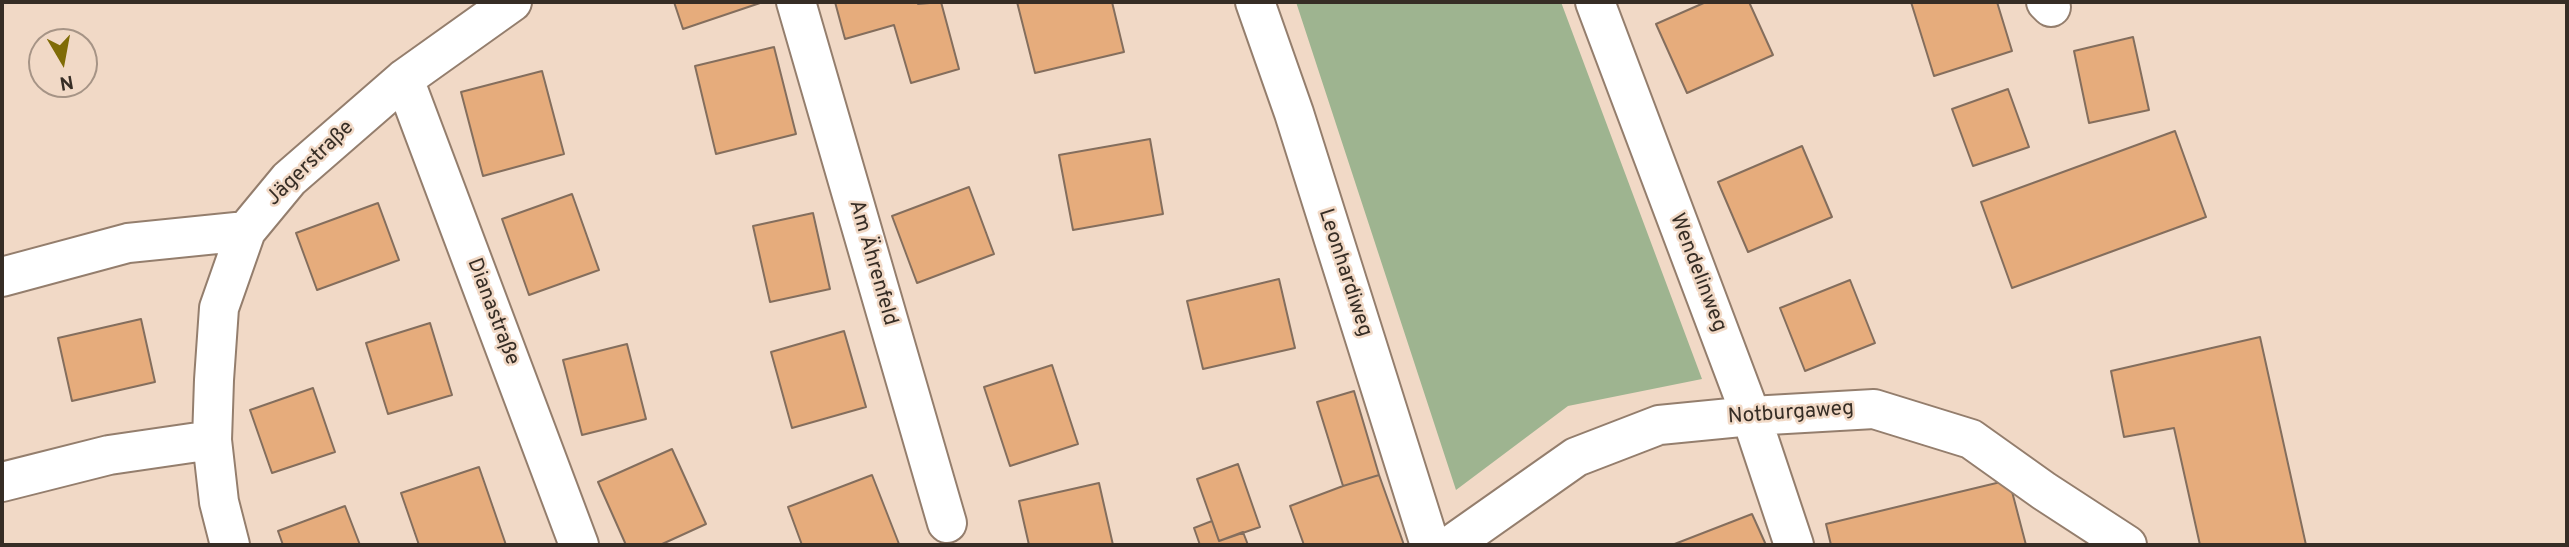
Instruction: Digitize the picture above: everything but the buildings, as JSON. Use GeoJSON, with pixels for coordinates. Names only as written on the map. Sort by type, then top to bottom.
{"type":"FeatureCollection","features":[{"type":"Feature","properties":{"kind":"street","name":"Jägerstraße"},"geometry":{"type":"LineString","coordinates":[[246,231],[289,179],[404,79],[512,2]]}},
{"type":"Feature","properties":{"kind":"street","name":"Am Ährenfeld"},"geometry":{"type":"LineString","coordinates":[[796,2],[947,523]]}},
{"type":"Feature","properties":{"kind":"street","name":"Leonhardiweg"},"geometry":{"type":"LineString","coordinates":[[1255,2],[1294,113],[1430,545]]}},
{"type":"Feature","properties":{"kind":"street","name":"Wendelinweg"},"geometry":{"type":"LineString","coordinates":[[1595,2],[1751,416],[1794,545]]}},
{"type":"Feature","properties":{"kind":"street","name":"Dianastraße"},"geometry":{"type":"LineString","coordinates":[[404,79],[579,545]]}},
{"type":"Feature","properties":{"kind":"street"},"geometry":{"type":"LineString","coordinates":[[2,276],[128,243],[246,231],[219,309],[212,440],[219,502],[230,545]]}},
{"type":"Feature","properties":{"kind":"street","name":"Notburgaweg"},"geometry":{"type":"LineString","coordinates":[[1451,545],[1576,457],[1659,425],[1751,416],[1874,409],[1971,439],[2127,545]]}},
{"type":"Feature","properties":{"kind":"street"},"geometry":{"type":"LineString","coordinates":[[2,482],[109,455],[212,440]]}},
{"type":"Feature","properties":{"kind":"green space"},"geometry":{"type":"Polygon","coordinates":[[[1296,2],[1561,2],[1702,379],[1568,406],[1456,490],[1296,2]]]}}]}
